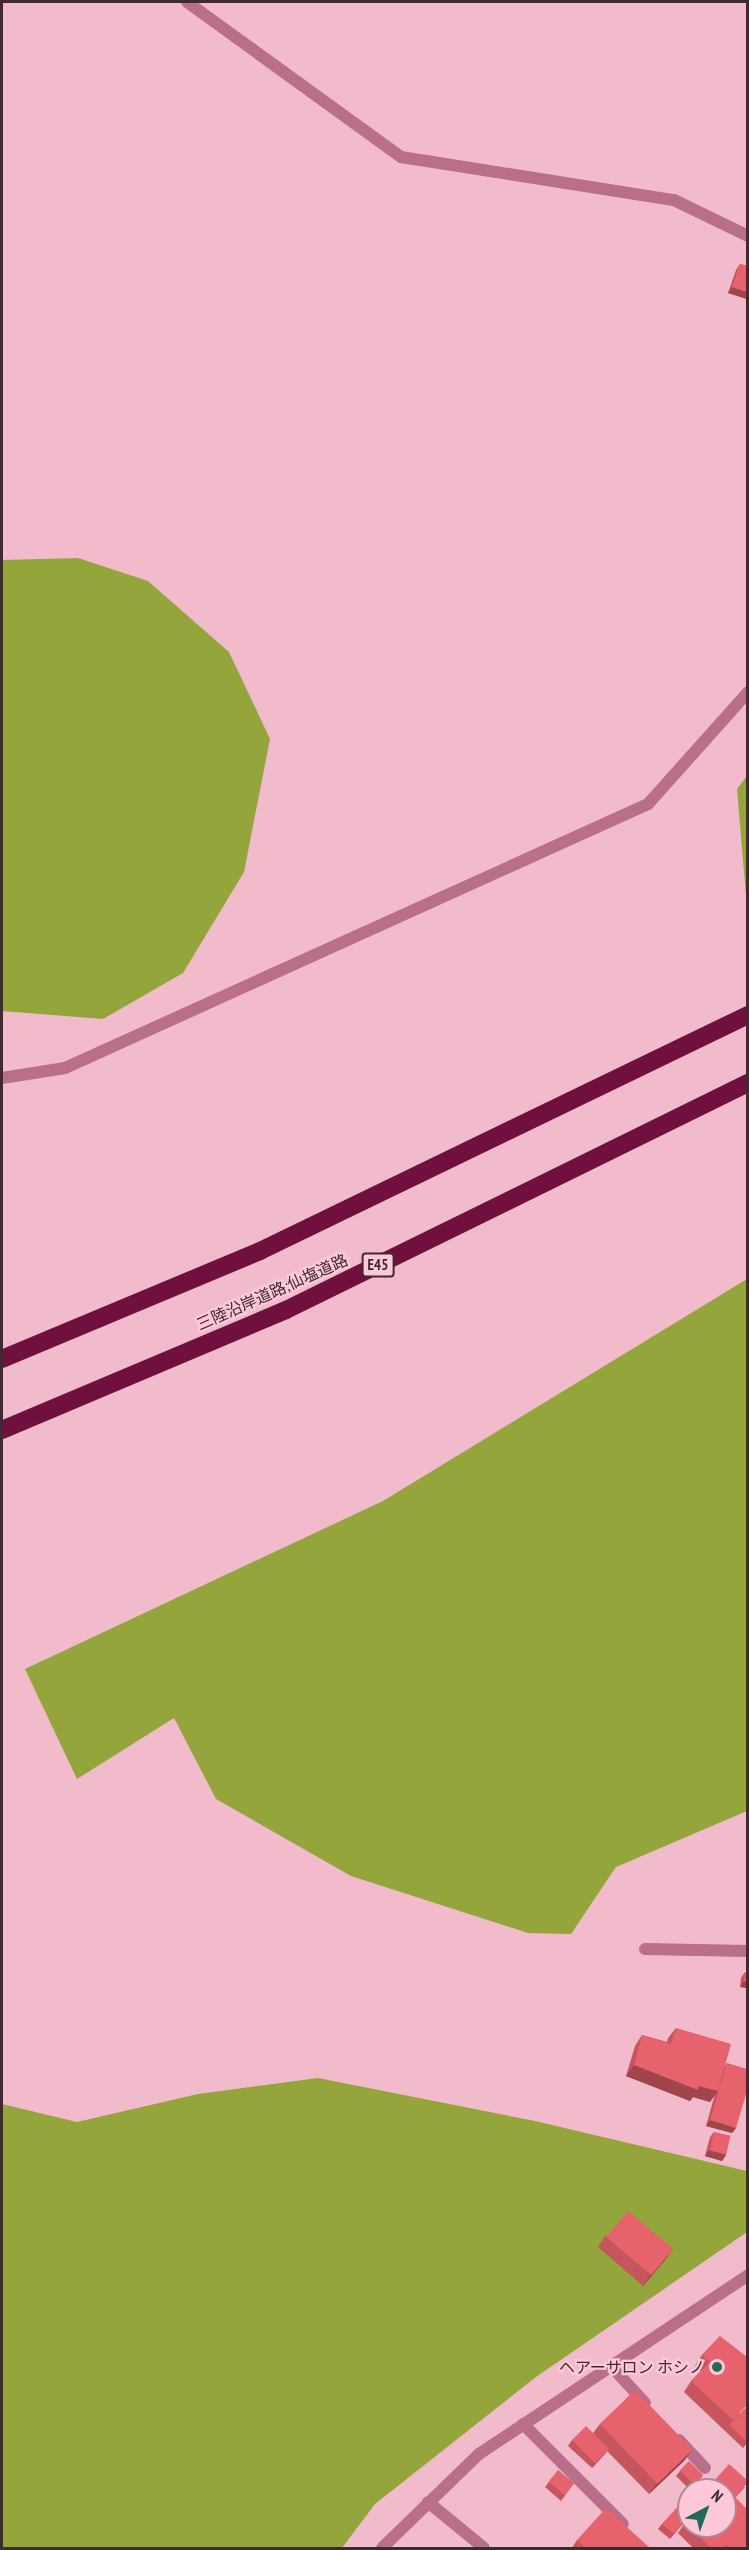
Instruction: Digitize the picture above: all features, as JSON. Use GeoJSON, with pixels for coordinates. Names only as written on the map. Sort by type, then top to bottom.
{"type":"FeatureCollection","features":[{"type":"Feature","properties":{"kind":"highway"},"geometry":{"type":"LineString","coordinates":[[2,1359],[260,1251],[747,1015]]}},
{"type":"Feature","properties":{"kind":"highway","name":"三陸沿岸道路;仙塩道路"},"geometry":{"type":"LineString","coordinates":[[2,1430],[286,1310],[747,1083]]}},
{"type":"Feature","properties":{"kind":"street"},"geometry":{"type":"LineString","coordinates":[[187,2],[401,157],[674,200],[747,236]]}},
{"type":"Feature","properties":{"kind":"street"},"geometry":{"type":"LineString","coordinates":[[2,1078],[64,1068],[648,804],[747,692]]}},
{"type":"Feature","properties":{"kind":"street"},"geometry":{"type":"LineString","coordinates":[[645,1949],[747,1951]]}},
{"type":"Feature","properties":{"kind":"street"},"geometry":{"type":"LineString","coordinates":[[382,2548],[479,2454],[747,2274]]}},
{"type":"Feature","properties":{"kind":"street"},"geometry":{"type":"LineString","coordinates":[[611,2366],[705,2468]]}},
{"type":"Feature","properties":{"kind":"street"},"geometry":{"type":"LineString","coordinates":[[523,2424],[630,2532]]}},
{"type":"Feature","properties":{"kind":"street"},"geometry":{"type":"LineString","coordinates":[[428,2502],[484,2548]]}},
{"type":"Feature","properties":{"kind":"green space"},"geometry":{"type":"Polygon","coordinates":[[[78,558],[148,581],[229,652],[270,739],[244,872],[183,973],[103,1019],[2,1011],[2,560],[78,558]]]}},
{"type":"Feature","properties":{"kind":"green space"},"geometry":{"type":"Polygon","coordinates":[[[747,776],[747,907],[737,789],[747,776]]]}},
{"type":"Feature","properties":{"kind":"green space"},"geometry":{"type":"Polygon","coordinates":[[[747,1279],[747,1811],[616,1867],[571,1934],[528,1933],[351,1876],[216,1799],[174,1718],[77,1779],[25,1669],[383,1501],[747,1279]]]}},
{"type":"Feature","properties":{"kind":"green space"},"geometry":{"type":"Polygon","coordinates":[[[318,2078],[535,2121],[747,2171],[747,2232],[536,2377],[375,2504],[342,2548],[2,2548],[2,2104],[77,2122],[198,2094],[318,2078]]]}},
{"type":"Feature","properties":{"kind":"building"},"geometry":{"type":"Polygon","coordinates":[[[740,264],[747,266],[747,292],[732,287],[740,264]]]}},
{"type":"Feature","properties":{"kind":"building"},"geometry":{"type":"Polygon","coordinates":[[[745,1972],[747,1972],[747,1982],[744,1981],[745,1972]]]}},
{"type":"Feature","properties":{"kind":"building"},"geometry":{"type":"Polygon","coordinates":[[[676,2028],[731,2044],[718,2091],[699,2086],[698,2090],[634,2065],[642,2035],[671,2044],[676,2028]]]}},
{"type":"Feature","properties":{"kind":"building"},"geometry":{"type":"Polygon","coordinates":[[[727,2063],[747,2069],[747,2091],[736,2128],[710,2120],[727,2063]]]}},
{"type":"Feature","properties":{"kind":"building"},"geometry":{"type":"Polygon","coordinates":[[[714,2132],[731,2136],[726,2154],[710,2151],[714,2132]]]}},
{"type":"Feature","properties":{"kind":"building"},"geometry":{"type":"Polygon","coordinates":[[[628,2211],[673,2249],[651,2275],[606,2237],[628,2211]]]}},
{"type":"Feature","properties":{"kind":"building"},"geometry":{"type":"Polygon","coordinates":[[[720,2336],[747,2357],[747,2405],[733,2420],[691,2381],[710,2362],[702,2355],[720,2336]]]}},
{"type":"Feature","properties":{"kind":"building"},"geometry":{"type":"Polygon","coordinates":[[[635,2390],[693,2450],[657,2484],[600,2424],[635,2390]]]}},
{"type":"Feature","properties":{"kind":"building"},"geometry":{"type":"Polygon","coordinates":[[[747,2406],[747,2442],[729,2425],[747,2406]]]}},
{"type":"Feature","properties":{"kind":"building"},"geometry":{"type":"Polygon","coordinates":[[[586,2426],[609,2449],[595,2463],[572,2440],[586,2426]]]}},
{"type":"Feature","properties":{"kind":"building"},"geometry":{"type":"Polygon","coordinates":[[[689,2461],[703,2475],[700,2478],[688,2478],[680,2470],[689,2461]]]}},
{"type":"Feature","properties":{"kind":"building"},"geometry":{"type":"Polygon","coordinates":[[[729,2464],[747,2480],[747,2483],[737,2495],[737,2478],[717,2478],[729,2464]]]}},
{"type":"Feature","properties":{"kind":"building"},"geometry":{"type":"Polygon","coordinates":[[[558,2470],[574,2483],[565,2495],[549,2482],[558,2470]]]}},
{"type":"Feature","properties":{"kind":"building"},"geometry":{"type":"Polygon","coordinates":[[[737,2499],[747,2509],[747,2548],[730,2548],[726,2545],[722,2548],[711,2548],[701,2538],[737,2538],[737,2499]]]}},
{"type":"Feature","properties":{"kind":"building"},"geometry":{"type":"Polygon","coordinates":[[[677,2507],[677,2530],[674,2534],[662,2524],[677,2507]]]}},
{"type":"Feature","properties":{"kind":"building"},"geometry":{"type":"Polygon","coordinates":[[[606,2508],[650,2548],[586,2548],[577,2540],[606,2508]]]}},
{"type":"Feature","properties":{"kind":"place","name":"ヘアーサロン ホシノ"},"geometry":{"type":"Point","coordinates":[717,2367]}}]}
